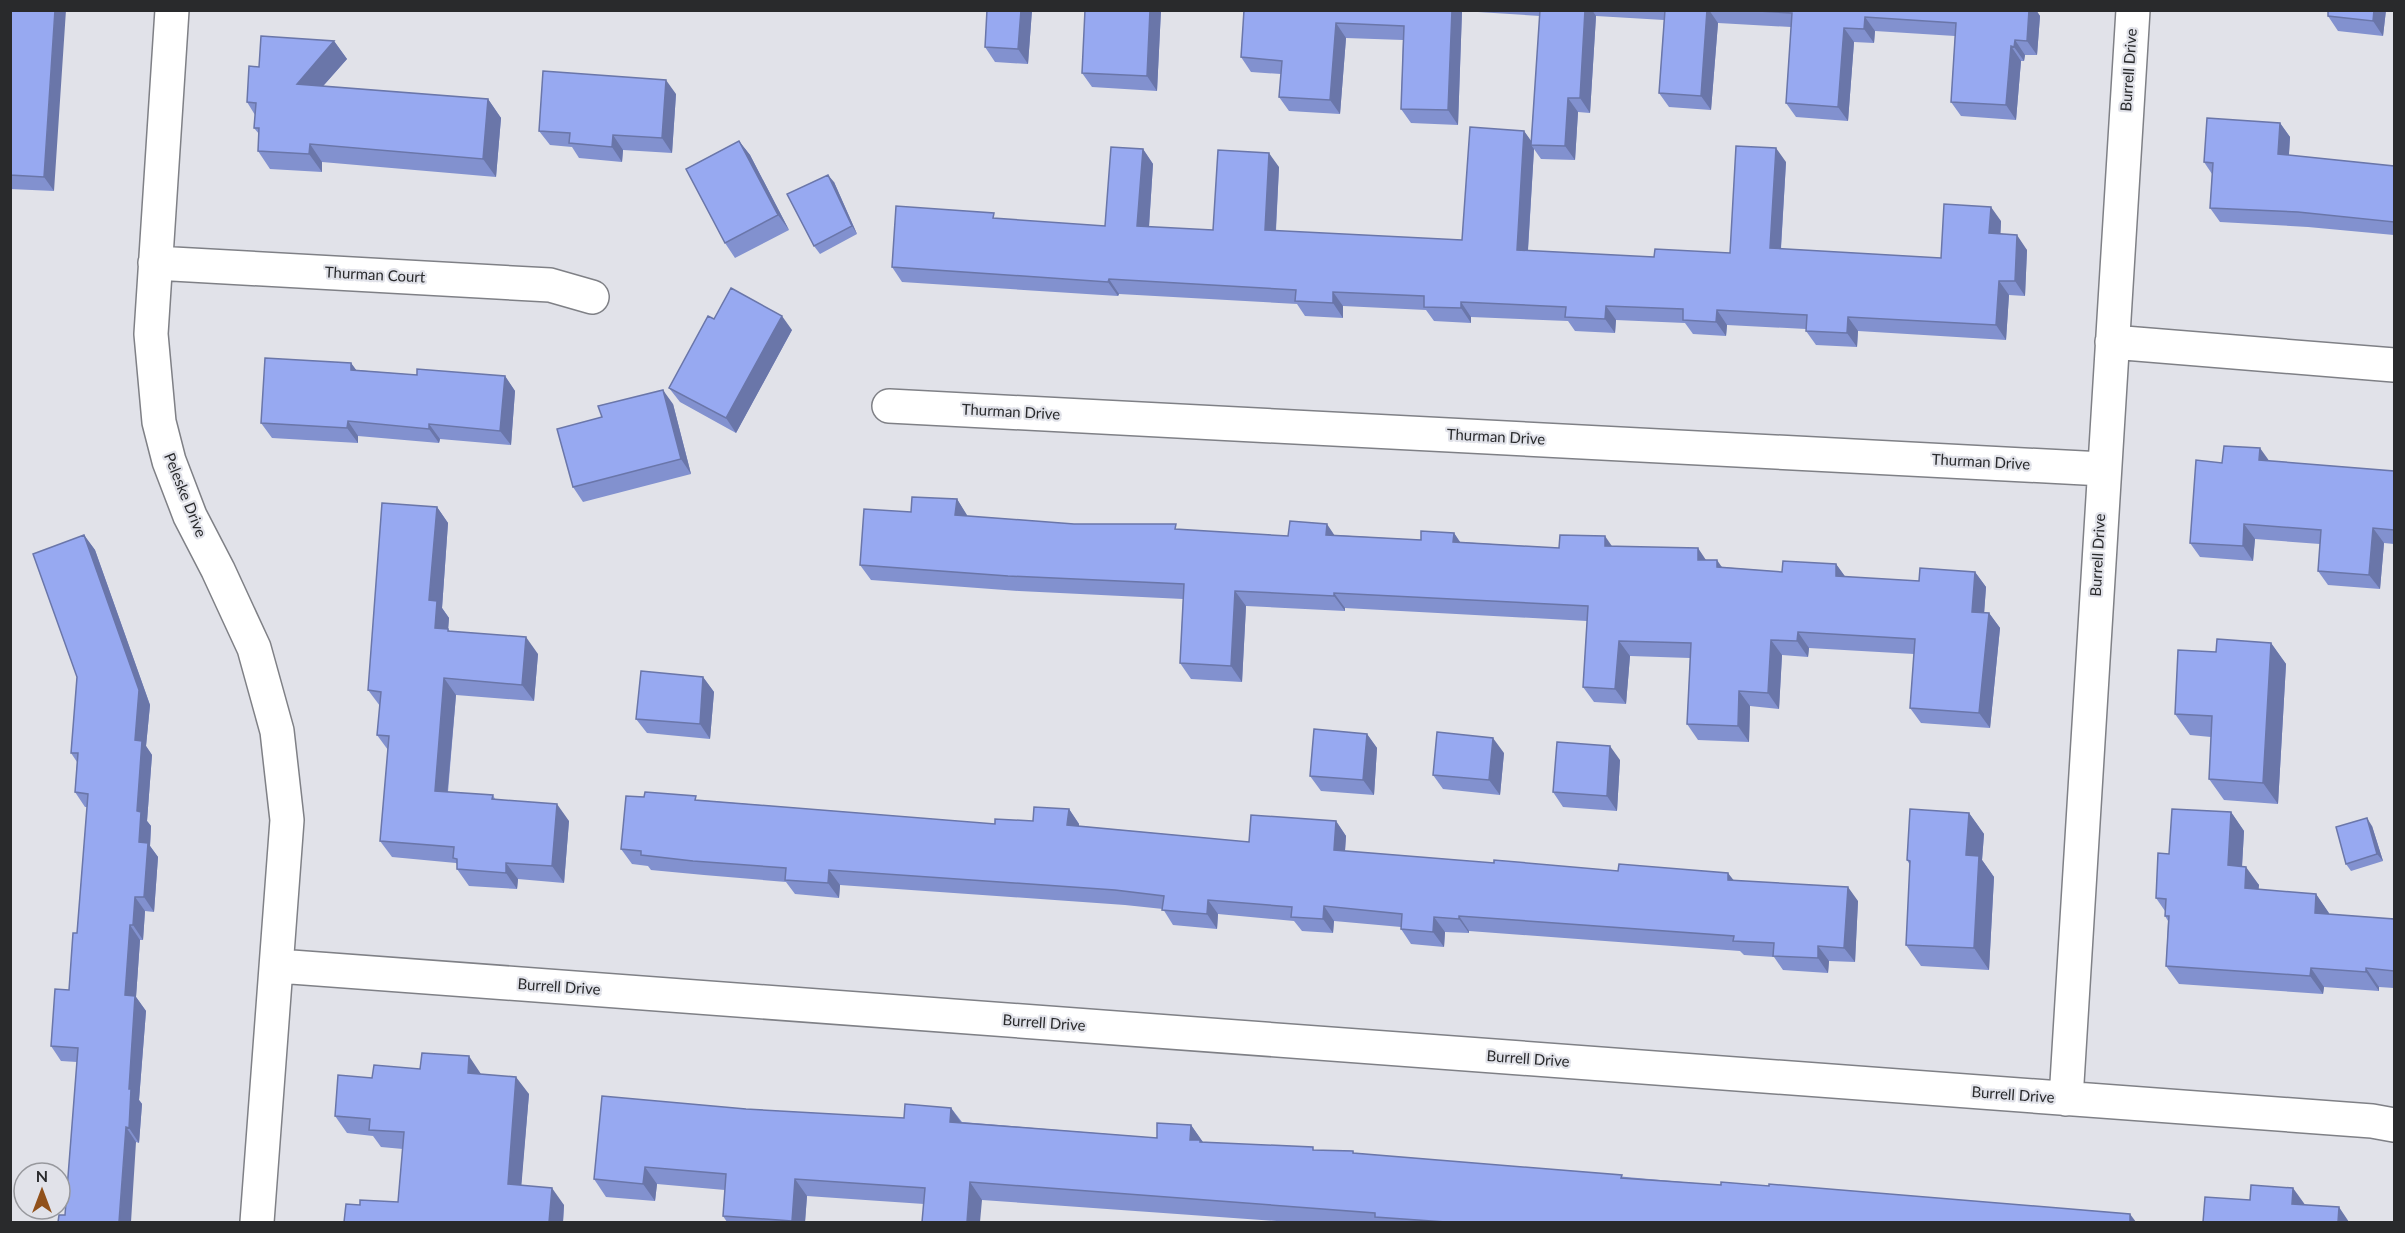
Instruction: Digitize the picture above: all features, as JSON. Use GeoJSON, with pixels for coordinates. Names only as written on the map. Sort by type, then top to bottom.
{"type":"FeatureCollection","features":[{"type":"Feature","properties":{"kind":"street","name":"Peleske Drive"},"geometry":{"type":"LineString","coordinates":[[172,10],[151,334],[159,422],[169,461],[190,516],[254,648],[277,731],[287,820],[278,966]]}},
{"type":"Feature","properties":{"kind":"street","name":"Burrell Drive"},"geometry":{"type":"LineString","coordinates":[[2066,1099],[2133,10]]}},
{"type":"Feature","properties":{"kind":"street","name":"Thurman Court"},"geometry":{"type":"LineString","coordinates":[[155,263],[550,285],[592,297]]}},
{"type":"Feature","properties":{"kind":"street"},"geometry":{"type":"LineString","coordinates":[[2112,342],[2394,365]]}},
{"type":"Feature","properties":{"kind":"street","name":"Thurman Drive"},"geometry":{"type":"LineString","coordinates":[[889,406],[2103,469]]}},
{"type":"Feature","properties":{"kind":"street","name":"Burrell Drive"},"geometry":{"type":"LineString","coordinates":[[278,966],[2372,1121],[2394,1125]]}},
{"type":"Feature","properties":{"kind":"street"},"geometry":{"type":"LineString","coordinates":[[257,1222],[278,966]]}},
{"type":"Feature","properties":{"kind":"building"},"geometry":{"type":"Polygon","coordinates":[[[10,10],[55,10],[44,177],[10,175],[10,10]]]}},
{"type":"Feature","properties":{"kind":"building"},"geometry":{"type":"Polygon","coordinates":[[[987,10],[1021,10],[1018,49],[985,47],[987,10]]]}},
{"type":"Feature","properties":{"kind":"building"},"geometry":{"type":"Polygon","coordinates":[[[1085,10],[1150,10],[1147,76],[1082,73],[1085,10]]]}},
{"type":"Feature","properties":{"kind":"building"},"geometry":{"type":"Polygon","coordinates":[[[1244,10],[1452,10],[1448,110],[1401,109],[1404,26],[1336,23],[1330,100],[1279,97],[1282,61],[1241,57],[1244,10]]]}},
{"type":"Feature","properties":{"kind":"building"},"geometry":{"type":"Polygon","coordinates":[[[1540,10],[1585,10],[1580,98],[1568,98],[1565,146],[1531,145],[1540,10]]]}},
{"type":"Feature","properties":{"kind":"building"},"geometry":{"type":"Polygon","coordinates":[[[1665,10],[1707,10],[1701,96],[1659,93],[1665,10]]]}},
{"type":"Feature","properties":{"kind":"building"},"geometry":{"type":"Polygon","coordinates":[[[1740,10],[2029,10],[2027,41],[2015,40],[2014,47],[2011,46],[2006,105],[1951,102],[1956,23],[1865,17],[1864,29],[1844,28],[1838,107],[1786,103],[1792,13],[1740,10]]]}},
{"type":"Feature","properties":{"kind":"building"},"geometry":{"type":"Polygon","coordinates":[[[2328,10],[2374,10],[2373,21],[2328,16],[2328,10]]]}},
{"type":"Feature","properties":{"kind":"building"},"geometry":{"type":"Polygon","coordinates":[[[261,36],[334,41],[297,84],[488,99],[483,159],[310,144],[309,154],[258,151],[259,128],[254,128],[256,103],[247,102],[249,66],[259,67],[261,36]]]}},
{"type":"Feature","properties":{"kind":"building"},"geometry":{"type":"Polygon","coordinates":[[[543,71],[666,80],[662,138],[613,135],[612,147],[569,143],[570,133],[539,131],[543,71]]]}},
{"type":"Feature","properties":{"kind":"building"},"geometry":{"type":"Polygon","coordinates":[[[2207,118],[2280,123],[2278,154],[2394,166],[2394,222],[2298,212],[2210,208],[2213,163],[2204,162],[2207,118]]]}},
{"type":"Feature","properties":{"kind":"building"},"geometry":{"type":"Polygon","coordinates":[[[1470,127],[1524,131],[1517,250],[1654,257],[1655,249],[1730,253],[1736,146],[1776,148],[1770,248],[1941,258],[1944,204],[1991,207],[1989,233],[2017,235],[2015,281],[1999,281],[1996,325],[1848,317],[1847,333],[1806,331],[1807,315],[1717,310],[1716,322],[1683,320],[1683,309],[1606,306],[1605,319],[1565,317],[1566,307],[1461,302],[1461,308],[1424,307],[1424,296],[1333,292],[1333,303],[1295,301],[1296,290],[1109,279],[1108,282],[892,267],[896,206],[994,213],[993,218],[1105,226],[1111,147],[1143,149],[1137,226],[1213,230],[1218,150],[1269,153],[1265,230],[1462,240],[1470,127]]]}},
{"type":"Feature","properties":{"kind":"building"},"geometry":{"type":"Polygon","coordinates":[[[739,141],[778,215],[725,243],[686,169],[739,141]]]}},
{"type":"Feature","properties":{"kind":"building"},"geometry":{"type":"Polygon","coordinates":[[[828,175],[852,226],[814,246],[787,194],[828,175]]]}},
{"type":"Feature","properties":{"kind":"building"},"geometry":{"type":"Polygon","coordinates":[[[731,288],[782,316],[726,418],[669,388],[708,316],[714,319],[731,288]]]}},
{"type":"Feature","properties":{"kind":"building"},"geometry":{"type":"Polygon","coordinates":[[[265,358],[351,363],[351,370],[417,375],[417,369],[505,376],[500,431],[429,424],[429,429],[348,421],[347,428],[261,423],[265,358]]]}},
{"type":"Feature","properties":{"kind":"building"},"geometry":{"type":"Polygon","coordinates":[[[663,390],[681,459],[573,487],[557,429],[602,417],[598,406],[663,390]]]}},
{"type":"Feature","properties":{"kind":"building"},"geometry":{"type":"Polygon","coordinates":[[[2224,446],[2260,448],[2259,460],[2394,471],[2394,530],[2373,528],[2369,575],[2318,571],[2321,530],[2244,524],[2243,546],[2190,543],[2196,460],[2222,463],[2224,446]]]}},
{"type":"Feature","properties":{"kind":"building"},"geometry":{"type":"Polygon","coordinates":[[[912,497],[957,499],[955,515],[1074,524],[1176,524],[1175,529],[1288,536],[1290,521],[1327,524],[1326,535],[1421,540],[1421,531],[1454,533],[1453,542],[1559,548],[1560,535],[1605,536],[1605,546],[1698,548],[1698,560],[1717,560],[1717,567],[1782,572],[1783,561],[1836,564],[1836,576],[1919,581],[1920,568],[1975,572],[1972,612],[1989,613],[1979,713],[1910,708],[1915,639],[1798,632],[1797,641],[1771,640],[1768,693],[1739,691],[1738,726],[1687,724],[1691,643],[1619,641],[1615,689],[1583,687],[1588,606],[1334,593],[1334,596],[1235,591],[1231,666],[1180,663],[1184,584],[1008,576],[860,565],[864,509],[911,512],[912,497]]]}},
{"type":"Feature","properties":{"kind":"building"},"geometry":{"type":"Polygon","coordinates":[[[382,503],[437,507],[429,600],[437,601],[435,628],[526,637],[522,685],[444,678],[435,791],[493,795],[492,799],[557,804],[552,866],[506,863],[506,873],[457,869],[457,859],[453,858],[454,847],[380,841],[389,736],[377,735],[381,692],[368,690],[382,503]]]}},
{"type":"Feature","properties":{"kind":"building"},"geometry":{"type":"Polygon","coordinates":[[[84,535],[139,690],[135,740],[142,741],[137,811],[141,812],[139,842],[148,843],[144,897],[135,897],[133,925],[130,925],[125,995],[135,996],[129,1128],[126,1127],[119,1222],[58,1222],[72,1221],[72,1161],[69,1161],[78,1048],[51,1046],[55,989],[69,990],[73,933],[77,933],[88,794],[75,792],[78,753],[71,753],[77,677],[33,554],[84,535]]]}},
{"type":"Feature","properties":{"kind":"building"},"geometry":{"type":"Polygon","coordinates":[[[2217,639],[2271,643],[2263,783],[2209,779],[2212,716],[2175,714],[2178,650],[2216,652],[2217,639]]]}},
{"type":"Feature","properties":{"kind":"building"},"geometry":{"type":"Polygon","coordinates":[[[641,671],[703,677],[700,724],[636,719],[641,671]]]}},
{"type":"Feature","properties":{"kind":"building"},"geometry":{"type":"Polygon","coordinates":[[[1314,729],[1367,734],[1363,780],[1310,776],[1314,729]]]}},
{"type":"Feature","properties":{"kind":"building"},"geometry":{"type":"Polygon","coordinates":[[[1437,732],[1493,738],[1489,780],[1433,775],[1437,732]]]}},
{"type":"Feature","properties":{"kind":"building"},"geometry":{"type":"Polygon","coordinates":[[[1557,742],[1610,746],[1607,796],[1553,792],[1557,742]]]}},
{"type":"Feature","properties":{"kind":"building"},"geometry":{"type":"Polygon","coordinates":[[[645,792],[696,796],[695,800],[995,824],[995,819],[1033,821],[1034,807],[1069,809],[1067,825],[1249,842],[1251,815],[1336,821],[1334,850],[1494,863],[1494,860],[1618,871],[1619,864],[1728,873],[1728,880],[1848,887],[1844,948],[1818,946],[1818,958],[1773,956],[1774,943],[1733,941],[1734,936],[1459,916],[1459,919],[1434,917],[1433,932],[1401,929],[1402,914],[1324,906],[1323,919],[1291,917],[1292,907],[1208,900],[1207,914],[1162,910],[1164,896],[1115,890],[829,870],[828,883],[785,880],[786,868],[693,861],[641,855],[641,851],[621,849],[626,796],[644,797],[645,792]]]}},
{"type":"Feature","properties":{"kind":"building"},"geometry":{"type":"Polygon","coordinates":[[[1910,809],[1969,813],[1966,855],[1979,856],[1974,948],[1906,945],[1910,809]]]}},
{"type":"Feature","properties":{"kind":"building"},"geometry":{"type":"Polygon","coordinates":[[[2172,809],[2231,812],[2228,865],[2246,867],[2245,888],[2316,894],[2315,913],[2394,919],[2394,971],[2366,968],[2366,972],[2311,968],[2310,976],[2166,966],[2169,916],[2165,916],[2166,899],[2156,898],[2158,853],[2169,854],[2172,809]]]}},
{"type":"Feature","properties":{"kind":"building"},"geometry":{"type":"Polygon","coordinates":[[[2367,818],[2377,854],[2346,864],[2336,827],[2367,818]]]}},
{"type":"Feature","properties":{"kind":"building"},"geometry":{"type":"Polygon","coordinates":[[[422,1053],[469,1056],[468,1073],[516,1077],[508,1184],[552,1188],[549,1222],[344,1222],[346,1204],[360,1205],[360,1200],[398,1202],[404,1132],[369,1130],[370,1119],[335,1116],[338,1075],[372,1078],[374,1065],[420,1069],[422,1053]]]}},
{"type":"Feature","properties":{"kind":"building"},"geometry":{"type":"Polygon","coordinates":[[[602,1096],[746,1109],[904,1118],[905,1104],[951,1108],[950,1122],[1157,1138],[1157,1123],[1191,1125],[1190,1140],[1200,1140],[1200,1142],[1313,1147],[1313,1150],[1353,1151],[1353,1153],[1622,1175],[1621,1178],[1721,1185],[1721,1182],[1769,1186],[1769,1184],[2130,1214],[2130,1222],[1446,1222],[1375,1217],[1375,1213],[970,1182],[967,1222],[922,1222],[925,1188],[795,1179],[792,1221],[723,1216],[726,1174],[645,1167],[643,1184],[594,1179],[602,1096]]]}},
{"type":"Feature","properties":{"kind":"building"},"geometry":{"type":"Polygon","coordinates":[[[2251,1185],[2293,1188],[2292,1204],[2339,1207],[2338,1222],[2203,1222],[2205,1197],[2250,1200],[2251,1185]]]}}]}
